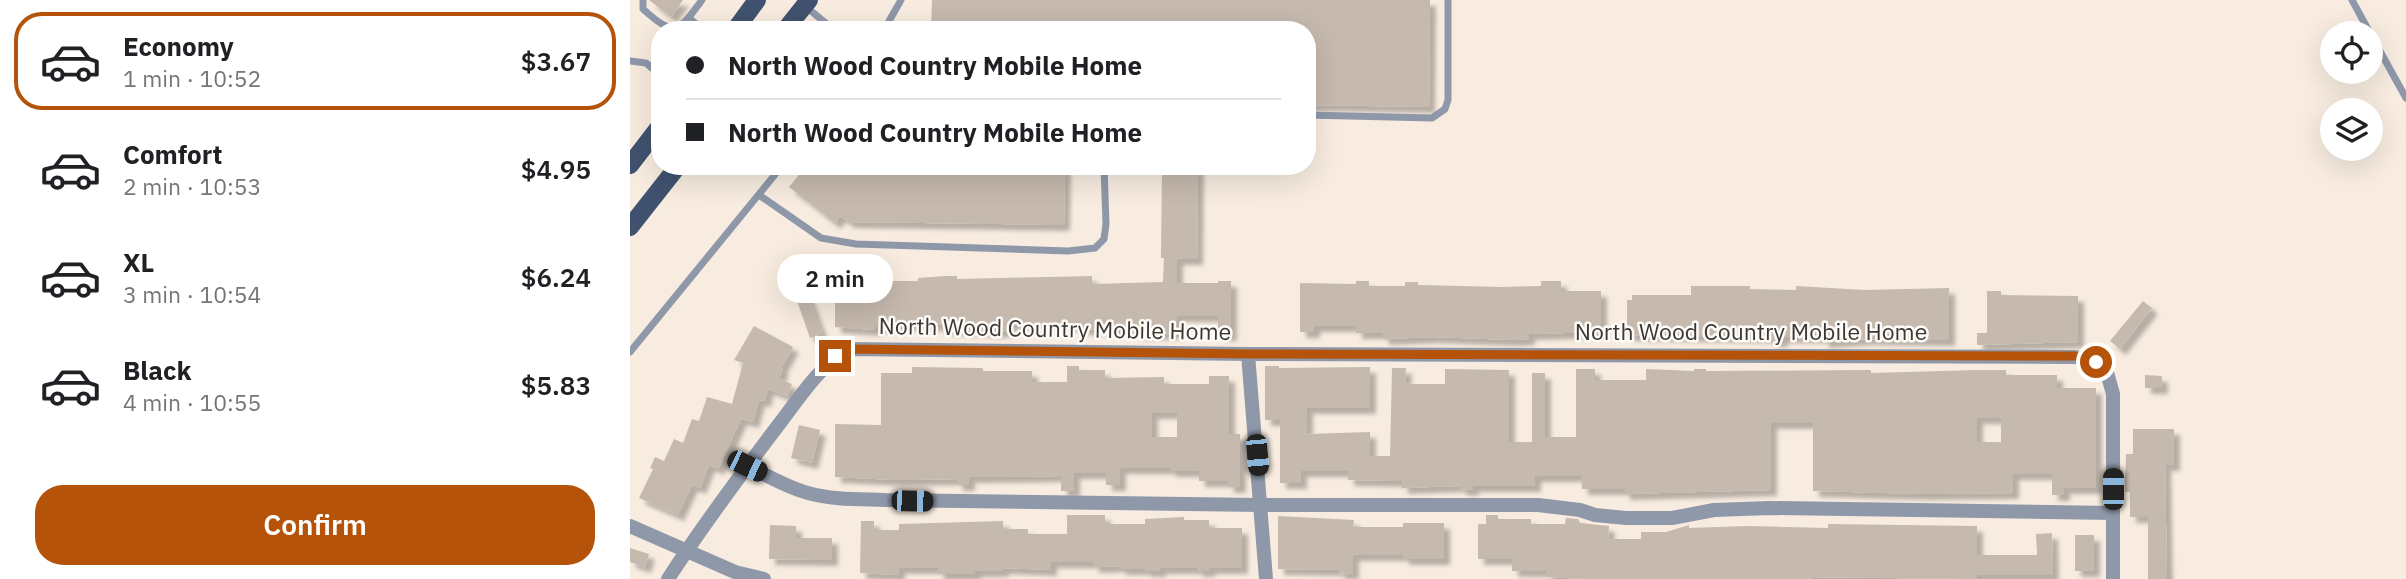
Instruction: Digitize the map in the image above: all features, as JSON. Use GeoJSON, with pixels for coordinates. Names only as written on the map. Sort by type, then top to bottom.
{"type":"FeatureCollection","features":[{"type":"Feature","properties":{"kind":"main road"},"geometry":{"type":"LineString","coordinates":[[742,21],[757,0]]}},
{"type":"Feature","properties":{"kind":"main road"},"geometry":{"type":"LineString","coordinates":[[791,21],[804,2]]}},
{"type":"Feature","properties":{"kind":"main road"},"geometry":{"type":"LineString","coordinates":[[630,165],[651,138]]}},
{"type":"Feature","properties":{"kind":"main road"},"geometry":{"type":"LineString","coordinates":[[630,227],[671,175]]}},
{"type":"Feature","properties":{"kind":"street","name":"North Wood Country Mobile Home"},"geometry":{"type":"LineString","coordinates":[[668,579],[747,466],[835,356],[849,349],[1248,354],[2075,356],[2096,362],[2106,369],[2113,394],[2113,579]]}},
{"type":"Feature","properties":{"kind":"street","name":"North Wood Country Mobile Home"},"geometry":{"type":"LineString","coordinates":[[1248,354],[1266,579]]}},
{"type":"Feature","properties":{"kind":"street"},"geometry":{"type":"LineString","coordinates":[[747,466],[808,493],[835,498],[1261,505],[1538,505],[1626,518],[1672,518],[1714,510],[1770,508],[2113,513]]}},
{"type":"Feature","properties":{"kind":"street"},"geometry":{"type":"LineString","coordinates":[[630,526],[735,572],[764,579]]}},
{"type":"Feature","properties":{"kind":"lane"},"geometry":{"type":"LineString","coordinates":[[643,0],[643,9],[658,21]]}},
{"type":"Feature","properties":{"kind":"lane"},"geometry":{"type":"LineString","coordinates":[[685,21],[702,0]]}},
{"type":"Feature","properties":{"kind":"lane"},"geometry":{"type":"LineString","coordinates":[[889,21],[901,0]]}},
{"type":"Feature","properties":{"kind":"lane"},"geometry":{"type":"LineString","coordinates":[[1316,115],[1432,118],[1445,109],[1448,100],[1448,0]]}},
{"type":"Feature","properties":{"kind":"lane"},"geometry":{"type":"LineString","coordinates":[[2352,0],[2364,21]]}},
{"type":"Feature","properties":{"kind":"lane"},"geometry":{"type":"LineString","coordinates":[[804,2],[824,21]]}},
{"type":"Feature","properties":{"kind":"lane"},"geometry":{"type":"LineString","coordinates":[[689,18],[692,21]]}},
{"type":"Feature","properties":{"kind":"lane"},"geometry":{"type":"LineString","coordinates":[[2383,56],[2406,98]]}},
{"type":"Feature","properties":{"kind":"lane"},"geometry":{"type":"LineString","coordinates":[[630,61],[646,63],[651,67]]}},
{"type":"Feature","properties":{"kind":"lane"},"geometry":{"type":"LineString","coordinates":[[630,352],[775,175]]}},
{"type":"Feature","properties":{"kind":"lane"},"geometry":{"type":"LineString","coordinates":[[760,195],[821,238],[856,244],[1068,251],[1095,248],[1104,239],[1104,175]]}},
{"type":"Feature","properties":{"kind":"building"},"geometry":{"type":"Polygon","coordinates":[[[649,0],[683,0],[671,17],[649,0]]]}},
{"type":"Feature","properties":{"kind":"building"},"geometry":{"type":"Polygon","coordinates":[[[932,0],[1430,0],[1429,107],[1316,105],[1316,21],[931,21],[932,0]]]}},
{"type":"Feature","properties":{"kind":"building"},"geometry":{"type":"Polygon","coordinates":[[[799,175],[1065,175],[1064,225],[849,222],[840,216],[835,223],[789,187],[799,175]]]}},
{"type":"Feature","properties":{"kind":"building"},"geometry":{"type":"Polygon","coordinates":[[[1162,175],[1198,175],[1197,259],[1177,259],[1177,283],[1231,281],[1231,335],[1218,335],[1218,316],[1177,316],[1177,333],[1147,334],[1136,334],[1136,330],[1081,329],[1081,326],[1053,324],[1009,324],[1009,330],[998,332],[945,329],[945,325],[901,325],[875,327],[875,330],[835,327],[835,277],[875,276],[875,281],[918,281],[918,278],[945,276],[957,276],[957,279],[1092,276],[1092,284],[1163,282],[1164,258],[1161,258],[1162,175]]]}},
{"type":"Feature","properties":{"kind":"building"},"geometry":{"type":"Polygon","coordinates":[[[1356,281],[1369,281],[1369,286],[1405,286],[1405,282],[1418,282],[1418,285],[1502,287],[1541,286],[1541,281],[1561,281],[1561,291],[1601,291],[1601,332],[1529,334],[1529,339],[1515,340],[1433,337],[1383,339],[1383,333],[1356,333],[1356,326],[1314,326],[1314,332],[1300,332],[1300,283],[1356,284],[1356,281]]]}},
{"type":"Feature","properties":{"kind":"building"},"geometry":{"type":"Polygon","coordinates":[[[1691,286],[1750,286],[1750,289],[1796,290],[1796,286],[1865,290],[1949,288],[1949,340],[1865,339],[1823,342],[1823,337],[1782,337],[1782,341],[1769,341],[1769,337],[1627,335],[1627,300],[1632,300],[1632,295],[1691,295],[1691,286]]]}},
{"type":"Feature","properties":{"kind":"building"},"geometry":{"type":"Polygon","coordinates":[[[805,288],[822,334],[810,338],[794,292],[805,288]]]}},
{"type":"Feature","properties":{"kind":"building"},"geometry":{"type":"Polygon","coordinates":[[[1987,291],[2001,291],[2001,295],[2078,296],[2078,342],[1977,345],[1977,333],[1987,333],[1987,291]]]}},
{"type":"Feature","properties":{"kind":"building"},"geometry":{"type":"Polygon","coordinates":[[[2143,301],[2152,308],[2120,349],[2110,341],[2143,301]]]}},
{"type":"Feature","properties":{"kind":"building"},"geometry":{"type":"Polygon","coordinates":[[[754,326],[793,347],[781,368],[779,379],[792,384],[787,396],[768,389],[765,401],[759,400],[753,422],[741,419],[718,469],[709,465],[700,488],[692,485],[678,515],[639,498],[653,469],[650,468],[655,457],[664,461],[674,439],[683,443],[692,419],[699,421],[707,397],[732,404],[743,363],[734,360],[754,326]]]}},
{"type":"Feature","properties":{"kind":"building"},"geometry":{"type":"Polygon","coordinates":[[[1067,366],[1079,366],[1079,370],[1105,370],[1105,378],[1164,377],[1164,384],[1209,384],[1209,376],[1229,376],[1229,434],[1240,434],[1240,487],[1228,487],[1228,481],[1199,481],[1199,471],[1170,471],[1170,468],[1120,468],[1120,485],[1106,485],[1106,473],[1074,473],[1074,491],[1061,491],[1061,476],[969,477],[969,485],[957,485],[957,479],[835,477],[835,424],[881,425],[881,373],[912,373],[912,367],[983,368],[983,371],[1032,371],[1032,382],[1067,382],[1067,366]],[[1152,413],[1152,437],[1177,437],[1177,413],[1152,413]]]}},
{"type":"Feature","properties":{"kind":"building"},"geometry":{"type":"Polygon","coordinates":[[[1265,366],[1370,367],[1370,408],[1307,408],[1307,434],[1370,432],[1370,456],[1390,456],[1392,368],[1406,368],[1405,383],[1409,384],[1445,384],[1445,369],[1509,370],[1509,442],[1532,442],[1532,373],[1545,373],[1545,437],[1576,437],[1576,369],[1595,369],[1595,380],[1646,380],[1646,369],[1871,370],[1871,373],[2006,370],[2006,375],[2057,375],[2057,388],[2096,388],[2096,488],[2064,488],[2064,495],[2052,495],[2052,474],[2013,474],[2013,493],[1813,491],[1813,423],[1771,423],[1771,490],[1624,494],[1624,489],[1582,489],[1581,476],[1535,476],[1535,486],[1473,486],[1473,490],[1460,489],[1460,486],[1402,488],[1402,481],[1348,480],[1348,471],[1301,471],[1301,483],[1280,483],[1280,420],[1265,420],[1265,366]],[[1977,418],[1977,442],[2001,442],[2001,418],[1977,418]]]}},
{"type":"Feature","properties":{"kind":"building"},"geometry":{"type":"Polygon","coordinates":[[[2145,375],[2162,376],[2162,388],[2145,388],[2145,375]]]}},
{"type":"Feature","properties":{"kind":"building"},"geometry":{"type":"Polygon","coordinates":[[[799,425],[820,430],[812,463],[791,458],[799,425]]]}},
{"type":"Feature","properties":{"kind":"building"},"geometry":{"type":"Polygon","coordinates":[[[2133,429],[2174,429],[2174,465],[2165,465],[2167,579],[2148,579],[2148,517],[2130,517],[2130,492],[2125,492],[2125,481],[2126,454],[2133,454],[2133,429]]]}},
{"type":"Feature","properties":{"kind":"building"},"geometry":{"type":"Polygon","coordinates":[[[1067,515],[1105,515],[1105,524],[1145,524],[1145,519],[1184,517],[1184,520],[1209,520],[1209,528],[1242,528],[1242,568],[1209,568],[1209,571],[1197,571],[1197,568],[1160,568],[1160,571],[1145,571],[1120,569],[1120,566],[1093,567],[1093,562],[1051,562],[1051,570],[1003,568],[1003,571],[975,571],[975,574],[938,574],[938,568],[899,568],[899,575],[860,573],[861,521],[874,521],[874,530],[899,530],[899,524],[1003,521],[1003,529],[1028,529],[1028,534],[1067,534],[1067,515]]]}},
{"type":"Feature","properties":{"kind":"building"},"geometry":{"type":"Polygon","coordinates":[[[1486,515],[1498,515],[1498,519],[1531,519],[1531,524],[1565,524],[1566,518],[1578,519],[1580,523],[1609,526],[1608,539],[1641,539],[1641,532],[1666,532],[1689,525],[1689,528],[1828,528],[1828,524],[1977,526],[1977,555],[2037,555],[2036,534],[2052,533],[2053,575],[1977,575],[1977,579],[1546,577],[1546,571],[1512,571],[1512,559],[1478,559],[1478,524],[1486,524],[1486,515]]]}},
{"type":"Feature","properties":{"kind":"building"},"geometry":{"type":"Polygon","coordinates":[[[1278,516],[1354,520],[1353,527],[1403,527],[1403,523],[1444,523],[1444,559],[1403,559],[1403,555],[1353,555],[1353,574],[1339,573],[1339,570],[1278,569],[1278,516]]]}},
{"type":"Feature","properties":{"kind":"building"},"geometry":{"type":"Polygon","coordinates":[[[770,525],[796,526],[796,538],[832,538],[832,560],[769,559],[770,525]]]}},
{"type":"Feature","properties":{"kind":"building"},"geometry":{"type":"Polygon","coordinates":[[[2075,535],[2094,535],[2094,571],[2075,571],[2075,535]]]}},
{"type":"Feature","properties":{"kind":"building"},"geometry":{"type":"Polygon","coordinates":[[[630,548],[649,554],[645,567],[630,562],[630,548]]]}},
{"type":"Feature","properties":{"kind":"route"},"geometry":{"type":"LineString","coordinates":[[835,356],[849,349],[1248,354],[2075,356],[2096,362]]}}]}
